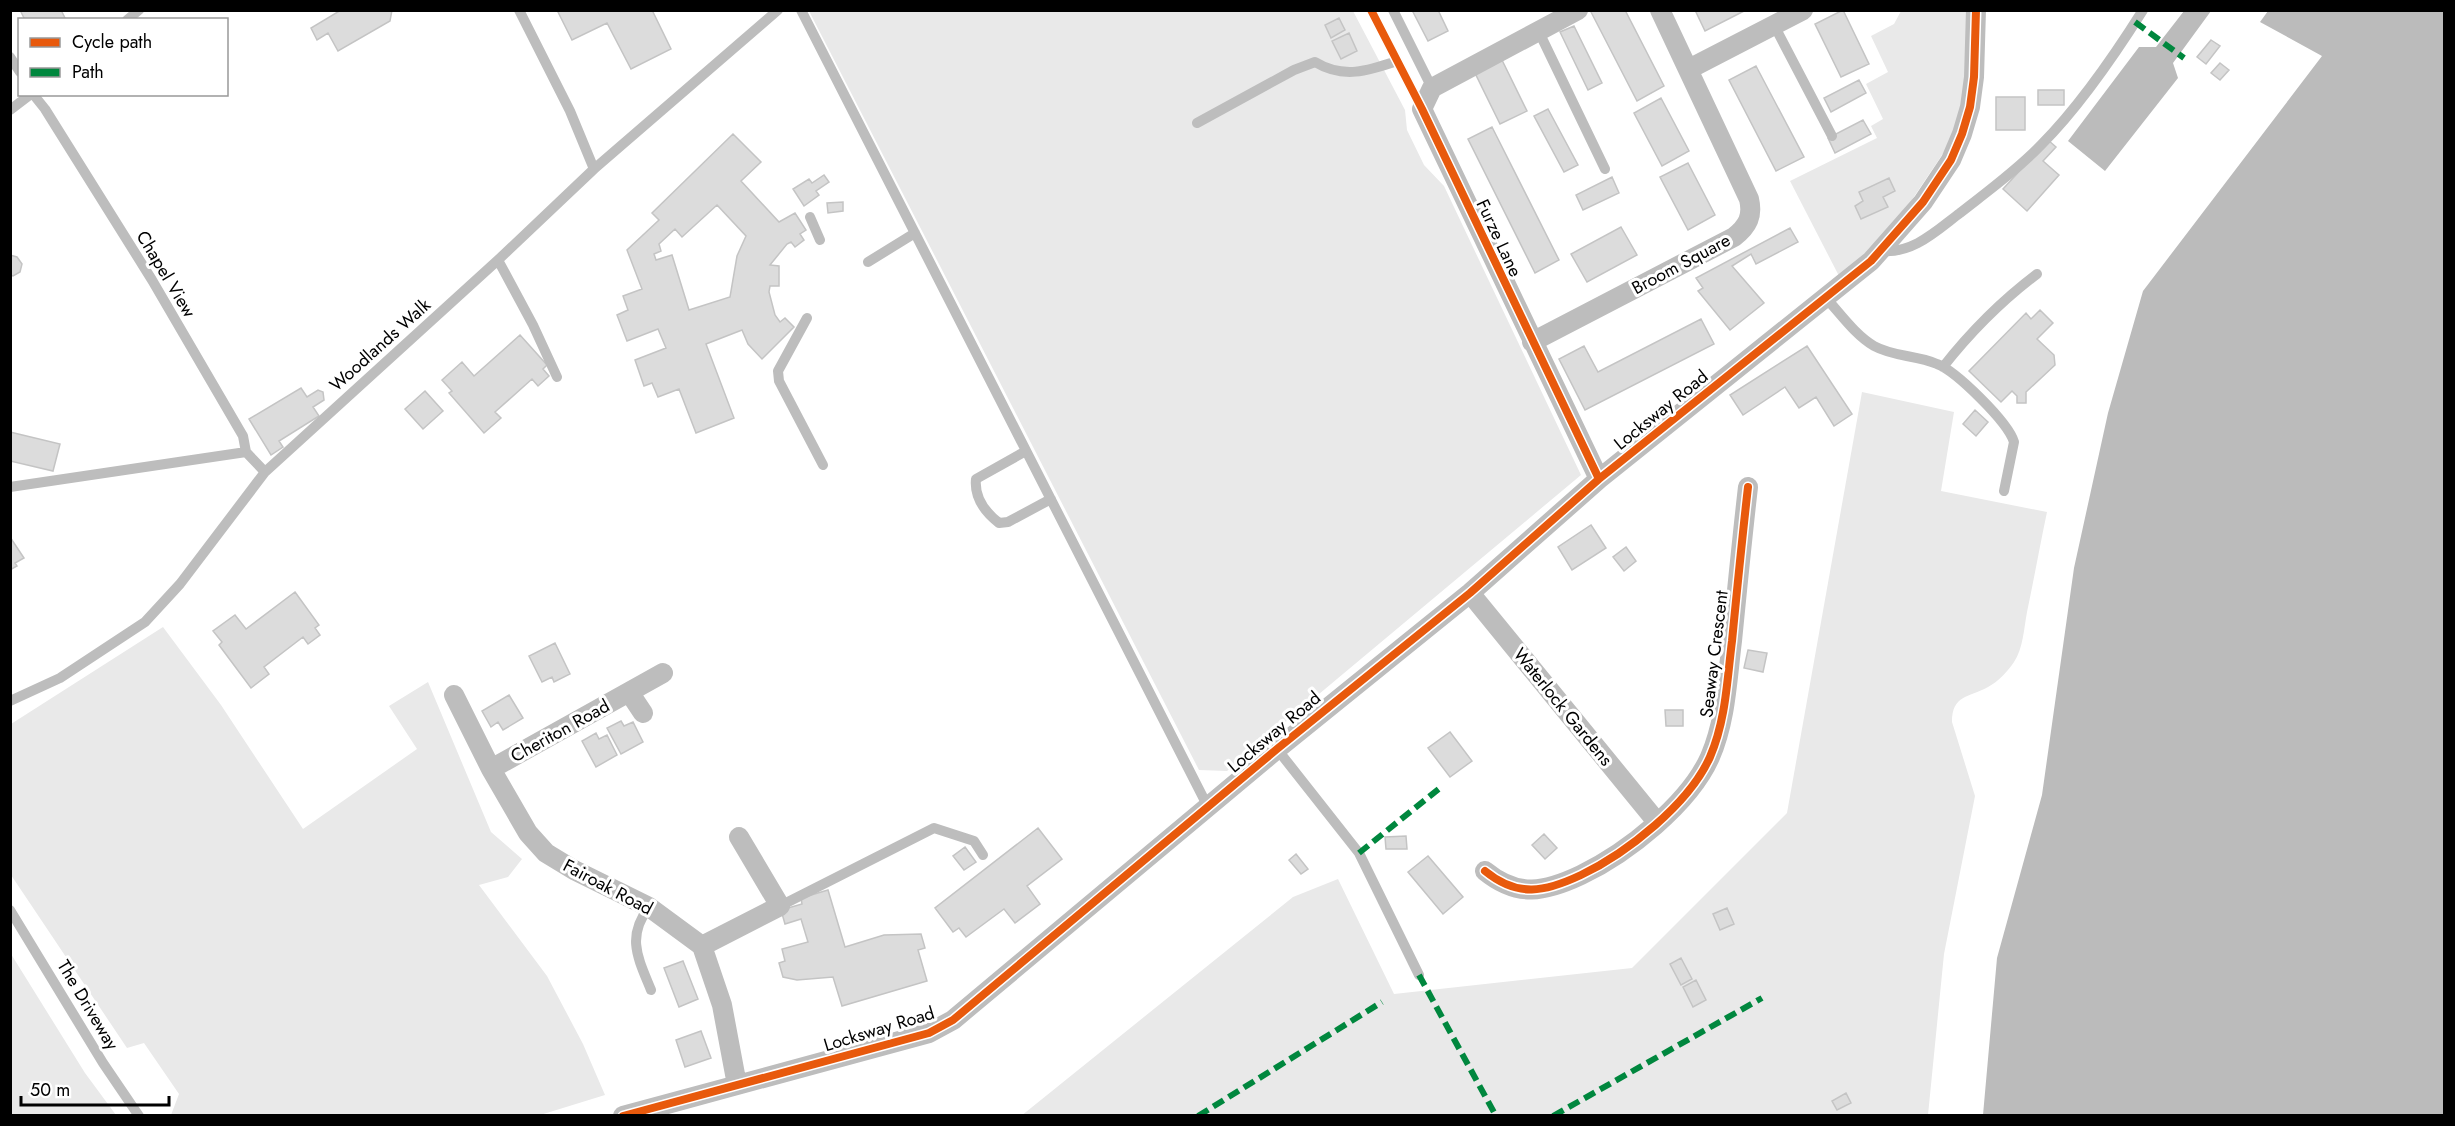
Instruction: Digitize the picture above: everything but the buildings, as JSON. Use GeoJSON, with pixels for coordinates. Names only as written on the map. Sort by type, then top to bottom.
{"type":"FeatureCollection","features":[{"type":"Feature","properties":{"kind":"street"},"geometry":{"type":"LineString","coordinates":[[1422,109],[1432,88],[1578,10]]}},
{"type":"Feature","properties":{"kind":"street","name":"Broom Square"},"geometry":{"type":"LineString","coordinates":[[1532,342],[1734,237],[1745,228],[1752,212],[1749,199],[1660,10]]}},
{"type":"Feature","properties":{"kind":"street"},"geometry":{"type":"LineString","coordinates":[[1689,69],[1803,10]]}},
{"type":"Feature","properties":{"kind":"street","name":"Locksway Road"},"geometry":{"type":"LineString","coordinates":[[623,1116],[929,1033],[953,1020],[1276,748],[1470,593],[1599,479],[1881,251],[1923,202],[1951,160],[1962,134],[1970,107],[1974,77],[1976,10]]}},
{"type":"Feature","properties":{"kind":"street","name":"Furze Lane"},"geometry":{"type":"LineString","coordinates":[[1422,109],[1599,479]]}},
{"type":"Feature","properties":{"kind":"street","name":"Seaway Crescent"},"geometry":{"type":"LineString","coordinates":[[1485,871],[1499,882],[1514,889],[1530,890],[1569,881],[1600,866],[1631,844],[1657,822],[1697,780],[1710,758],[1725,708],[1748,487]]}},
{"type":"Feature","properties":{"kind":"street","name":"Waterlock Gardens"},"geometry":{"type":"LineString","coordinates":[[1470,593],[1657,822]]}},
{"type":"Feature","properties":{"kind":"street","name":"Cheriton Road"},"geometry":{"type":"LineString","coordinates":[[491,769],[663,673]]}},
{"type":"Feature","properties":{"kind":"street","name":"Cheriton Road"},"geometry":{"type":"LineString","coordinates":[[629,692],[643,713]]}},
{"type":"Feature","properties":{"kind":"street","name":"Fairoak Road"},"geometry":{"type":"LineString","coordinates":[[454,695],[491,769],[528,833],[546,853],[574,870],[649,907],[702,946]]}},
{"type":"Feature","properties":{"kind":"street"},"geometry":{"type":"LineString","coordinates":[[737,1085],[722,1005],[702,946],[780,906],[739,837]]}},
{"type":"Feature","properties":{"kind":"lane"},"geometry":{"type":"LineString","coordinates":[[519,10],[570,111],[594,169]]}},
{"type":"Feature","properties":{"kind":"lane","name":"Woodlands Walk"},"geometry":{"type":"LineString","coordinates":[[10,701],[60,678],[145,622],[180,584],[264,472],[498,260],[594,169],[778,10]]}},
{"type":"Feature","properties":{"kind":"lane"},"geometry":{"type":"LineString","coordinates":[[801,10],[1208,807]]}},
{"type":"Feature","properties":{"kind":"lane","name":"Furze Lane"},"geometry":{"type":"LineString","coordinates":[[1371,10],[1422,109]]}},
{"type":"Feature","properties":{"kind":"lane"},"geometry":{"type":"LineString","coordinates":[[1393,10],[1432,88]]}},
{"type":"Feature","properties":{"kind":"lane"},"geometry":{"type":"LineString","coordinates":[[1881,251],[1896,252],[1929,237],[2040,146],[2115,54],[2142,10]]}},
{"type":"Feature","properties":{"kind":"lane"},"geometry":{"type":"LineString","coordinates":[[1774,26],[1832,136]]}},
{"type":"Feature","properties":{"kind":"lane"},"geometry":{"type":"LineString","coordinates":[[1539,32],[1605,169]]}},
{"type":"Feature","properties":{"kind":"lane"},"geometry":{"type":"LineString","coordinates":[[1197,123],[1294,70],[1315,62],[1339,73],[1360,71],[1397,61]]}},
{"type":"Feature","properties":{"kind":"lane"},"geometry":{"type":"LineString","coordinates":[[10,110],[29,96]]}},
{"type":"Feature","properties":{"kind":"lane","name":"Chapel View"},"geometry":{"type":"LineString","coordinates":[[34,96],[45,109],[158,289],[243,436],[246,453],[264,472]]}},
{"type":"Feature","properties":{"kind":"lane"},"geometry":{"type":"LineString","coordinates":[[810,218],[819,240]]}},
{"type":"Feature","properties":{"kind":"lane"},"geometry":{"type":"LineString","coordinates":[[868,262],[915,234]]}},
{"type":"Feature","properties":{"kind":"lane"},"geometry":{"type":"LineString","coordinates":[[498,260],[533,325],[557,377]]}},
{"type":"Feature","properties":{"kind":"lane"},"geometry":{"type":"LineString","coordinates":[[1943,367],[1969,333],[2001,302],[2037,274]]}},
{"type":"Feature","properties":{"kind":"lane"},"geometry":{"type":"LineString","coordinates":[[1825,297],[1872,345],[1893,354],[1925,360],[1943,367],[1957,376],[2000,419],[2012,435],[2014,442],[2004,491]]}},
{"type":"Feature","properties":{"kind":"lane"},"geometry":{"type":"LineString","coordinates":[[807,318],[778,371],[779,381],[823,465]]}},
{"type":"Feature","properties":{"kind":"lane"},"geometry":{"type":"LineString","coordinates":[[1026,451],[976,479],[974,490],[987,514],[999,523],[1008,522],[1051,500]]}},
{"type":"Feature","properties":{"kind":"lane"},"geometry":{"type":"LineString","coordinates":[[10,488],[246,453]]}},
{"type":"Feature","properties":{"kind":"lane"},"geometry":{"type":"LineString","coordinates":[[1276,748],[1359,853],[1419,975]]}},
{"type":"Feature","properties":{"kind":"lane"},"geometry":{"type":"LineString","coordinates":[[780,906],[934,828],[974,841],[983,855]]}},
{"type":"Feature","properties":{"kind":"lane"},"geometry":{"type":"LineString","coordinates":[[649,907],[639,920],[635,940],[637,953],[651,990]]}},
{"type":"Feature","properties":{"kind":"lane","name":"The Driveway"},"geometry":{"type":"LineString","coordinates":[[10,910],[139,1116]]}},
{"type":"Feature","properties":{"kind":"shaded area"},"geometry":{"type":"Polygon","coordinates":[[[809,11],[1353,11],[1405,110],[1407,130],[1424,165],[1444,186],[1581,475],[1227,771],[1199,770],[809,11]]]}},
{"type":"Feature","properties":{"kind":"shaded area"},"geometry":{"type":"Polygon","coordinates":[[[1901,11],[1968,11],[1965,101],[1948,146],[1903,213],[1875,245],[1839,276],[1790,181],[1877,138],[1871,126],[1883,119],[1866,84],[1888,72],[1871,36],[1894,24],[1901,11]]]}},
{"type":"Feature","properties":{"kind":"shaded area"},"geometry":{"type":"Polygon","coordinates":[[[2184,11],[2211,11],[2173,63],[2178,78],[2105,171],[2068,141],[2139,47],[2156,47],[2184,11]]]}},
{"type":"Feature","properties":{"kind":"shaded area"},"geometry":{"type":"Polygon","coordinates":[[[2268,11],[2444,11],[2444,1115],[1983,1115],[1997,958],[2042,795],[2074,568],[2108,413],[2143,291],[2322,56],[2260,22],[2268,11]]]}},
{"type":"Feature","properties":{"kind":"shaded area"},"geometry":{"type":"Polygon","coordinates":[[[1862,392],[1954,412],[1941,491],[2047,512],[2023,638],[2017,657],[1999,679],[1988,687],[1962,698],[1953,713],[1952,722],[1975,796],[1944,954],[1928,1115],[1021,1116],[1293,897],[1338,879],[1394,994],[1632,968],[1787,813],[1862,392]]]}},
{"type":"Feature","properties":{"kind":"shaded area"},"geometry":{"type":"Polygon","coordinates":[[[163,627],[221,705],[303,829],[417,749],[389,706],[428,682],[491,832],[522,859],[508,877],[479,885],[547,976],[583,1044],[605,1095],[537,1116],[171,1115],[179,1094],[144,1043],[127,1048],[11,875],[11,724],[163,627]]]}},
{"type":"Feature","properties":{"kind":"shaded area"},"geometry":{"type":"Polygon","coordinates":[[[11,954],[85,1073],[116,1115],[11,1115],[11,954]]]}},
{"type":"Feature","properties":{"kind":"marked path"},"geometry":{"type":"LineString","coordinates":[[2135,22],[2184,58]]}},
{"type":"Feature","properties":{"kind":"marked path"},"geometry":{"type":"LineString","coordinates":[[1359,853],[1440,788]]}},
{"type":"Feature","properties":{"kind":"marked path"},"geometry":{"type":"LineString","coordinates":[[1419,975],[1496,1116]]}},
{"type":"Feature","properties":{"kind":"marked path"},"geometry":{"type":"LineString","coordinates":[[1553,1116],[1762,998]]}},
{"type":"Feature","properties":{"kind":"marked path"},"geometry":{"type":"LineString","coordinates":[[1198,1116],[1382,1002]]}},
{"type":"Feature","properties":{"kind":"cycle path"},"geometry":{"type":"LineString","coordinates":[[1371,10],[1422,109],[1599,479]]}},
{"type":"Feature","properties":{"kind":"cycle path"},"geometry":{"type":"LineString","coordinates":[[623,1116],[929,1033],[953,1020],[1277,749],[1470,593],[1599,479],[1871,261],[1923,202],[1951,160],[1962,134],[1970,107],[1974,77],[1976,10]]}},
{"type":"Feature","properties":{"kind":"cycle path"},"geometry":{"type":"LineString","coordinates":[[1485,871],[1497,880],[1520,889],[1544,888],[1568,881],[1618,854],[1655,825],[1672,809],[1700,775],[1715,743],[1725,700],[1748,487]]}}]}
